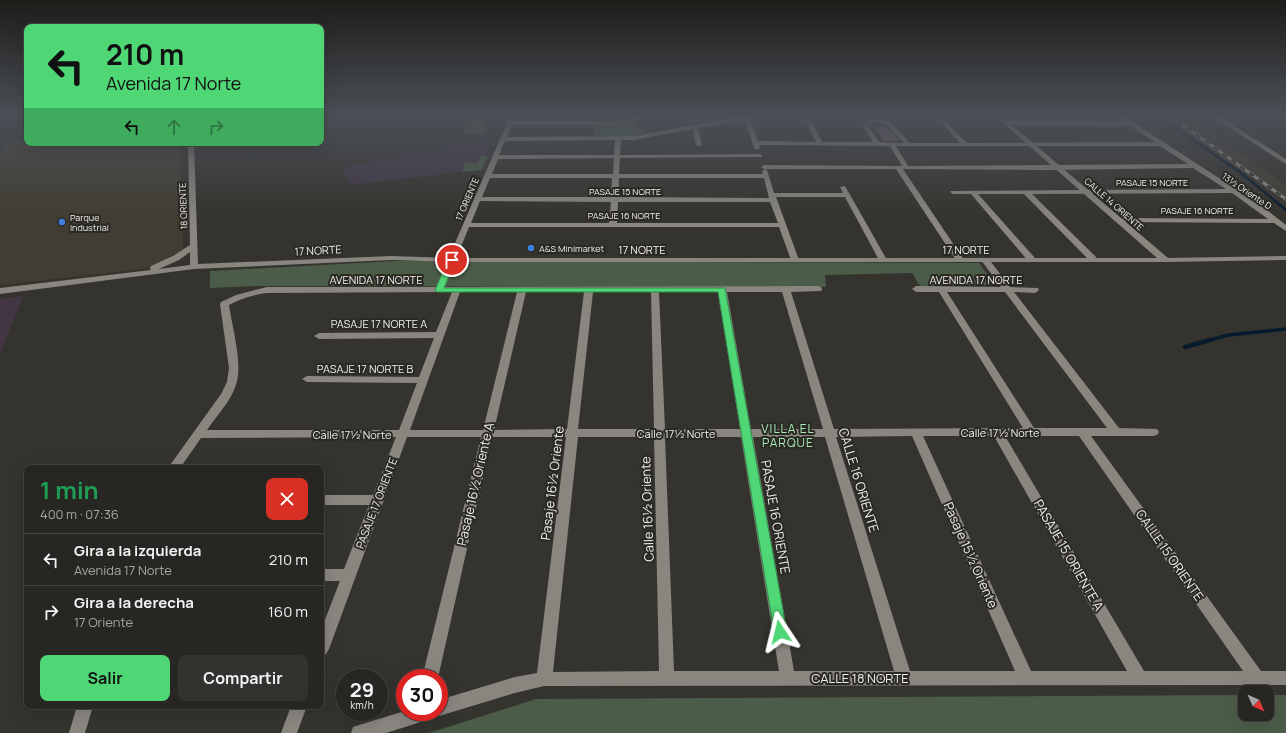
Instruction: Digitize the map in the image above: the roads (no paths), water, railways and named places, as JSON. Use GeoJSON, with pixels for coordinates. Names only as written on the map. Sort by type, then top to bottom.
{"type":"FeatureCollection","features":[{"type":"Feature","properties":{"kind":"street","name":"18 ORIENTE"},"geometry":{"type":"LineString","coordinates":[[191,149],[194,267]]}},
{"type":"Feature","properties":{"kind":"street","name":"17 ORIENTE"},"geometry":{"type":"LineString","coordinates":[[439,290],[498,149]]}},
{"type":"Feature","properties":{"kind":"street"},"geometry":{"type":"LineString","coordinates":[[613,225],[618,149]]}},
{"type":"Feature","properties":{"kind":"street"},"geometry":{"type":"LineString","coordinates":[[758,149],[782,225],[795,260]]}},
{"type":"Feature","properties":{"kind":"street"},"geometry":{"type":"LineString","coordinates":[[894,149],[902,168],[960,260]]}},
{"type":"Feature","properties":{"kind":"street","name":"CALLE 14 ORIENTE"},"geometry":{"type":"LineString","coordinates":[[1037,149],[1165,260]]}},
{"type":"Feature","properties":{"kind":"street","name":"13½ Oriente D"},"geometry":{"type":"LineString","coordinates":[[1167,149],[1232,191],[1286,229]]}},
{"type":"Feature","properties":{"kind":"street"},"geometry":{"type":"LineString","coordinates":[[1266,149],[1286,162]]}},
{"type":"Feature","properties":{"kind":"street"},"geometry":{"type":"LineString","coordinates":[[495,157],[760,156]]}},
{"type":"Feature","properties":{"kind":"street"},"geometry":{"type":"LineString","coordinates":[[764,167],[902,168],[1192,166]]}},
{"type":"Feature","properties":{"kind":"street"},"geometry":{"type":"LineString","coordinates":[[487,176],[767,176]]}},
{"type":"Feature","properties":{"kind":"street"},"geometry":{"type":"LineString","coordinates":[[843,187],[883,260]]}},
{"type":"Feature","properties":{"kind":"street","name":"PASAJE 15 NORTE"},"geometry":{"type":"LineString","coordinates":[[953,192],[1232,191]]}},
{"type":"Feature","properties":{"kind":"street"},"geometry":{"type":"LineString","coordinates":[[973,192],[1032,260]]}},
{"type":"Feature","properties":{"kind":"street"},"geometry":{"type":"LineString","coordinates":[[1026,192],[1093,260]]}},
{"type":"Feature","properties":{"kind":"street","name":"PASAJE 15 NORTE"},"geometry":{"type":"LineString","coordinates":[[477,199],[614,200],[773,198],[847,195]]}},
{"type":"Feature","properties":{"kind":"street","name":"PASAJE 16 NORTE"},"geometry":{"type":"LineString","coordinates":[[1119,220],[1275,221]]}},
{"type":"Feature","properties":{"kind":"street","name":"PASAJE 16 NORTE"},"geometry":{"type":"LineString","coordinates":[[466,225],[782,225]]}},
{"type":"Feature","properties":{"kind":"street"},"geometry":{"type":"LineString","coordinates":[[137,274],[170,262],[194,245]]}},
{"type":"Feature","properties":{"kind":"street","name":"17 NORTE"},"geometry":{"type":"LineString","coordinates":[[0,291],[194,267],[391,258],[452,260],[1165,260],[1286,258]]}},
{"type":"Feature","properties":{"kind":"street"},"geometry":{"type":"LineString","coordinates":[[985,260],[1116,432]]}},
{"type":"Feature","properties":{"kind":"street","name":"PASAJE 16 ORIENTE"},"geometry":{"type":"LineString","coordinates":[[722,289],[788,679]]}},
{"type":"Feature","properties":{"kind":"street","name":"CALLE 16 ORIENTE"},"geometry":{"type":"LineString","coordinates":[[786,289],[904,678]]}},
{"type":"Feature","properties":{"kind":"street","name":"AVENIDA 17 NORTE"},"geometry":{"type":"LineString","coordinates":[[199,434],[232,382],[234,368],[224,304],[234,297],[267,290],[818,289]]}},
{"type":"Feature","properties":{"kind":"street","name":"PASAJE 17 ORIENTE"},"geometry":{"type":"LineString","coordinates":[[324,640],[457,290]]}},
{"type":"Feature","properties":{"kind":"street","name":"Pasaje 16½ Oriente A"},"geometry":{"type":"LineString","coordinates":[[432,669],[522,290]]}},
{"type":"Feature","properties":{"kind":"street","name":"Pasaje 16½ Oriente"},"geometry":{"type":"LineString","coordinates":[[544,679],[588,290]]}},
{"type":"Feature","properties":{"kind":"street","name":"Calle 16½ Oriente"},"geometry":{"type":"LineString","coordinates":[[655,290],[667,679]]}},
{"type":"Feature","properties":{"kind":"street","name":"AVENIDA 17 NORTE"},"geometry":{"type":"LineString","coordinates":[[916,290],[1035,290]]}},
{"type":"Feature","properties":{"kind":"street"},"geometry":{"type":"LineString","coordinates":[[942,290],[1031,432]]}},
{"type":"Feature","properties":{"kind":"street","name":"PASAJE 17 NORTE A"},"geometry":{"type":"LineString","coordinates":[[319,336],[440,335]]}},
{"type":"Feature","properties":{"kind":"street","name":"PASAJE 17 NORTE B"},"geometry":{"type":"LineString","coordinates":[[308,379],[423,380]]}},
{"type":"Feature","properties":{"kind":"street","name":"CALLE 15 ORIENTE"},"geometry":{"type":"LineString","coordinates":[[1082,432],[1257,678]]}},
{"type":"Feature","properties":{"kind":"street","name":"Calle 17½ Norte"},"geometry":{"type":"LineString","coordinates":[[199,434],[1153,432]]}},
{"type":"Feature","properties":{"kind":"street","name":"Pasaje 15½ Oriente"},"geometry":{"type":"LineString","coordinates":[[916,433],[1026,678]]}},
{"type":"Feature","properties":{"kind":"street","name":"PASAJE 15 ORIENTE A"},"geometry":{"type":"LineString","coordinates":[[998,433],[1140,678]]}},
{"type":"Feature","properties":{"kind":"street"},"geometry":{"type":"LineString","coordinates":[[176,465],[199,434]]}},
{"type":"Feature","properties":{"kind":"street"},"geometry":{"type":"LineString","coordinates":[[324,500],[377,500]]}},
{"type":"Feature","properties":{"kind":"street"},"geometry":{"type":"LineString","coordinates":[[324,575],[349,575]]}},
{"type":"Feature","properties":{"kind":"street","name":"CALLE 18 NORTE"},"geometry":{"type":"LineString","coordinates":[[448,705],[515,685],[544,679],[1286,678]]}},
{"type":"Feature","properties":{"kind":"street"},"geometry":{"type":"LineString","coordinates":[[77,733],[84,709]]}},
{"type":"Feature","properties":{"kind":"street"},"geometry":{"type":"LineString","coordinates":[[289,733],[298,709]]}},
{"type":"Feature","properties":{"kind":"street"},"geometry":{"type":"LineString","coordinates":[[359,733],[398,721]]}},
{"type":"Feature","properties":{"kind":"waterway"},"geometry":{"type":"LineString","coordinates":[[1207,149],[1241,173],[1286,210]]}},
{"type":"Feature","properties":{"kind":"waterway"},"geometry":{"type":"LineString","coordinates":[[1207,341],[1228,335],[1286,329]]}},
{"type":"Feature","properties":{"kind":"waterway"},"geometry":{"type":"LineString","coordinates":[[1185,347],[1210,340]]}},
{"type":"Feature","properties":{"kind":"railway"},"geometry":{"type":"LineString","coordinates":[[1217,149],[1286,199]]}},
{"type":"Feature","properties":{"kind":"place","name":"Parque Industrial"},"geometry":{"type":"Point","coordinates":[62,222]}},
{"type":"Feature","properties":{"kind":"place","name":"A&S Minimarket"},"geometry":{"type":"Point","coordinates":[531,248]}},
{"type":"Feature","properties":{"kind":"district","name":"VILLA EL PARQUE"},"geometry":{"type":"Point","coordinates":[788,435]}}]}
